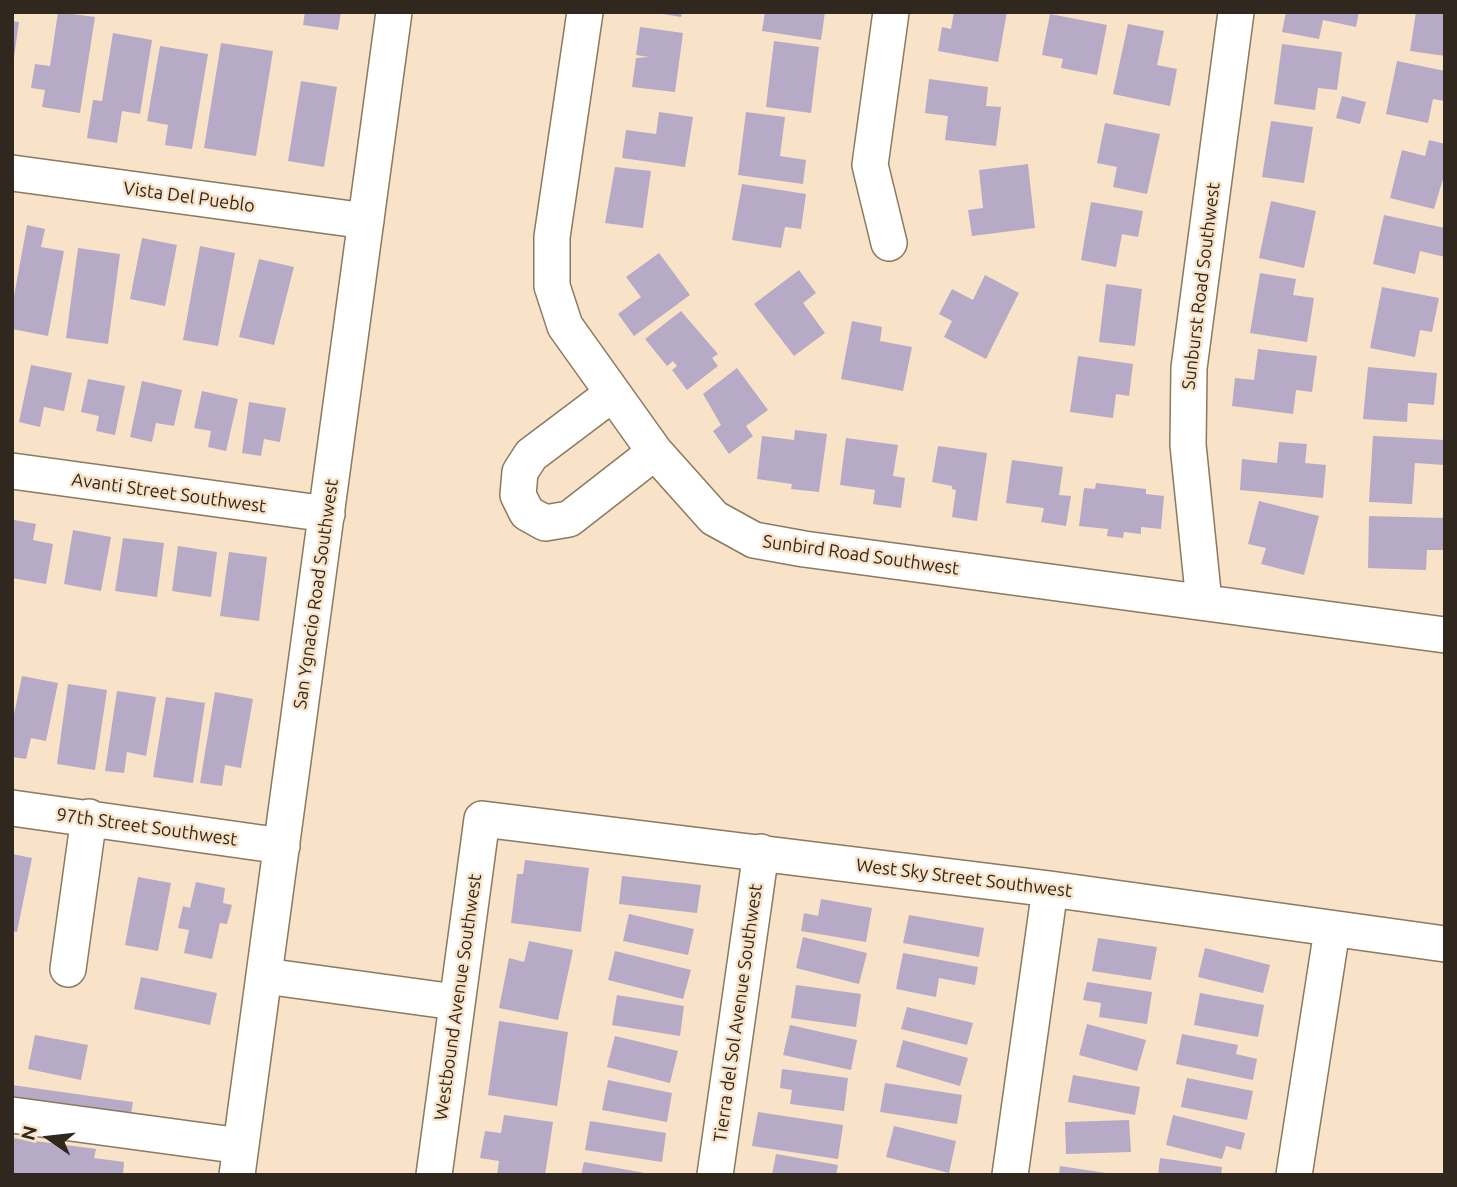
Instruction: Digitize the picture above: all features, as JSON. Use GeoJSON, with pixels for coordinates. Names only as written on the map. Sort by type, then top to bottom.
{"type":"FeatureCollection","features":[{"type":"Feature","properties":{"kind":"street","name":"San Ygnacio Road Southwest"},"geometry":{"type":"LineString","coordinates":[[239,1161],[394,12]]}},
{"type":"Feature","properties":{"kind":"street","name":"Sunbird Road Southwest"},"geometry":{"type":"LineString","coordinates":[[585,12],[552,237],[552,286],[565,326],[612,394],[655,452],[714,519],[754,540],[1445,635]]}},
{"type":"Feature","properties":{"kind":"street"},"geometry":{"type":"LineString","coordinates":[[889,243],[870,165],[891,12]]}},
{"type":"Feature","properties":{"kind":"street","name":"Sunburst Road Southwest"},"geometry":{"type":"LineString","coordinates":[[1204,603],[1188,445],[1189,368],[1236,12]]}},
{"type":"Feature","properties":{"kind":"street","name":"Vista Del Pueblo"},"geometry":{"type":"LineString","coordinates":[[12,173],[366,221]]}},
{"type":"Feature","properties":{"kind":"street"},"geometry":{"type":"LineString","coordinates":[[612,394],[531,455],[520,472],[517,495],[527,513],[545,523],[569,519],[655,452]]}},
{"type":"Feature","properties":{"kind":"street","name":"Avanti Street Southwest"},"geometry":{"type":"LineString","coordinates":[[12,471],[327,514]]}},
{"type":"Feature","properties":{"kind":"street","name":"97th Street Southwest"},"geometry":{"type":"LineString","coordinates":[[12,808],[282,846]]}},
{"type":"Feature","properties":{"kind":"street"},"geometry":{"type":"LineString","coordinates":[[68,969],[89,817]]}},
{"type":"Feature","properties":{"kind":"street","name":"West Sky Street Southwest"},"geometry":{"type":"LineString","coordinates":[[482,819],[1050,889],[1445,944]]}},
{"type":"Feature","properties":{"kind":"street","name":"Westbound Avenue Southwest"},"geometry":{"type":"LineString","coordinates":[[434,1175],[455,1002],[482,819]]}},
{"type":"Feature","properties":{"kind":"street","name":"Tierra del Sol Avenue Southwest"},"geometry":{"type":"LineString","coordinates":[[715,1175],[761,852]]}},
{"type":"Feature","properties":{"kind":"street"},"geometry":{"type":"LineString","coordinates":[[1010,1175],[1050,889]]}},
{"type":"Feature","properties":{"kind":"street"},"geometry":{"type":"LineString","coordinates":[[1294,1175],[1332,930]]}},
{"type":"Feature","properties":{"kind":"street"},"geometry":{"type":"LineString","coordinates":[[265,976],[455,1002]]}},
{"type":"Feature","properties":{"kind":"street"},"geometry":{"type":"LineString","coordinates":[[12,1115],[239,1161]]}},
{"type":"Feature","properties":{"kind":"building"},"geometry":{"type":"Polygon","coordinates":[[[58,12],[95,17],[80,113],[42,107],[45,90],[31,88],[35,64],[50,66],[58,12]]]}},
{"type":"Feature","properties":{"kind":"building"},"geometry":{"type":"Polygon","coordinates":[[[305,12],[341,12],[338,30],[303,25],[305,12]]]}},
{"type":"Feature","properties":{"kind":"building"},"geometry":{"type":"Polygon","coordinates":[[[651,12],[682,12],[681,17],[651,12]]]}},
{"type":"Feature","properties":{"kind":"building"},"geometry":{"type":"Polygon","coordinates":[[[765,12],[825,12],[821,40],[762,31],[765,12]]]}},
{"type":"Feature","properties":{"kind":"building"},"geometry":{"type":"Polygon","coordinates":[[[954,12],[1007,12],[998,62],[938,51],[942,27],[951,29],[954,12]]]}},
{"type":"Feature","properties":{"kind":"building"},"geometry":{"type":"Polygon","coordinates":[[[1286,12],[1359,12],[1356,27],[1323,20],[1319,39],[1282,32],[1286,12]]]}},
{"type":"Feature","properties":{"kind":"building"},"geometry":{"type":"Polygon","coordinates":[[[1416,12],[1445,12],[1445,56],[1410,51],[1416,12]]]}},
{"type":"Feature","properties":{"kind":"building"},"geometry":{"type":"Polygon","coordinates":[[[1050,14],[1107,25],[1097,75],[1061,68],[1063,59],[1042,55],[1050,14]]]}},
{"type":"Feature","properties":{"kind":"building"},"geometry":{"type":"Polygon","coordinates":[[[12,21],[19,22],[14,57],[12,57],[12,21]]]}},
{"type":"Feature","properties":{"kind":"building"},"geometry":{"type":"Polygon","coordinates":[[[1128,24],[1164,31],[1157,65],[1177,69],[1170,106],[1113,94],[1128,24]]]}},
{"type":"Feature","properties":{"kind":"building"},"geometry":{"type":"Polygon","coordinates":[[[640,27],[683,33],[675,92],[632,87],[636,58],[649,57],[636,55],[640,27]]]}},
{"type":"Feature","properties":{"kind":"building"},"geometry":{"type":"Polygon","coordinates":[[[113,33],[152,40],[140,114],[122,111],[117,143],[87,138],[93,100],[102,101],[113,33]]]}},
{"type":"Feature","properties":{"kind":"building"},"geometry":{"type":"Polygon","coordinates":[[[774,41],[819,47],[811,113],[766,107],[774,41]]]}},
{"type":"Feature","properties":{"kind":"building"},"geometry":{"type":"Polygon","coordinates":[[[221,43],[273,51],[256,156],[204,148],[221,43]]]}},
{"type":"Feature","properties":{"kind":"building"},"geometry":{"type":"Polygon","coordinates":[[[1282,44],[1342,52],[1337,90],[1318,88],[1315,110],[1274,104],[1282,44]]]}},
{"type":"Feature","properties":{"kind":"building"},"geometry":{"type":"Polygon","coordinates":[[[160,46],[208,54],[192,149],[165,145],[168,125],[147,121],[160,46]]]}},
{"type":"Feature","properties":{"kind":"building"},"geometry":{"type":"Polygon","coordinates":[[[1397,61],[1445,71],[1445,101],[1433,99],[1428,123],[1386,114],[1397,61]]]}},
{"type":"Feature","properties":{"kind":"building"},"geometry":{"type":"Polygon","coordinates":[[[929,79],[988,87],[986,106],[1001,107],[996,146],[945,140],[948,116],[925,113],[929,79]]]}},
{"type":"Feature","properties":{"kind":"building"},"geometry":{"type":"Polygon","coordinates":[[[301,81],[337,87],[324,167],[288,161],[301,81]]]}},
{"type":"Feature","properties":{"kind":"building"},"geometry":{"type":"Polygon","coordinates":[[[1342,96],[1366,102],[1360,124],[1336,118],[1342,96]]]}},
{"type":"Feature","properties":{"kind":"building"},"geometry":{"type":"Polygon","coordinates":[[[659,112],[693,117],[685,167],[622,158],[626,130],[656,134],[659,112]]]}},
{"type":"Feature","properties":{"kind":"building"},"geometry":{"type":"Polygon","coordinates":[[[746,112],[785,117],[780,156],[806,160],[803,184],[738,175],[746,112]]]}},
{"type":"Feature","properties":{"kind":"building"},"geometry":{"type":"Polygon","coordinates":[[[1271,121],[1313,127],[1304,183],[1262,177],[1271,121]]]}},
{"type":"Feature","properties":{"kind":"building"},"geometry":{"type":"Polygon","coordinates":[[[1105,123],[1160,134],[1147,194],[1113,187],[1117,167],[1097,163],[1105,123]]]}},
{"type":"Feature","properties":{"kind":"building"},"geometry":{"type":"Polygon","coordinates":[[[1429,140],[1445,144],[1445,172],[1434,209],[1390,198],[1402,150],[1425,156],[1429,140]]]}},
{"type":"Feature","properties":{"kind":"building"},"geometry":{"type":"Polygon","coordinates":[[[1028,164],[1035,228],[972,236],[968,210],[983,208],[979,170],[1028,164]]]}},
{"type":"Feature","properties":{"kind":"building"},"geometry":{"type":"Polygon","coordinates":[[[615,167],[651,171],[643,228],[605,223],[615,167]]]}},
{"type":"Feature","properties":{"kind":"building"},"geometry":{"type":"Polygon","coordinates":[[[742,184],[806,194],[801,229],[785,227],[781,248],[732,240],[742,184]]]}},
{"type":"Feature","properties":{"kind":"building"},"geometry":{"type":"Polygon","coordinates":[[[1271,201],[1316,211],[1304,268],[1259,258],[1271,201]]]}},
{"type":"Feature","properties":{"kind":"building"},"geometry":{"type":"Polygon","coordinates":[[[1091,202],[1143,211],[1138,237],[1122,234],[1116,267],[1081,260],[1091,202]]]}},
{"type":"Feature","properties":{"kind":"building"},"geometry":{"type":"Polygon","coordinates":[[[1384,215],[1445,228],[1445,257],[1420,251],[1415,274],[1373,264],[1384,215]]]}},
{"type":"Feature","properties":{"kind":"building"},"geometry":{"type":"Polygon","coordinates":[[[27,225],[45,229],[41,247],[64,251],[48,336],[12,329],[12,307],[27,225]]]}},
{"type":"Feature","properties":{"kind":"building"},"geometry":{"type":"Polygon","coordinates":[[[142,238],[177,245],[165,306],[130,299],[142,238]]]}},
{"type":"Feature","properties":{"kind":"building"},"geometry":{"type":"Polygon","coordinates":[[[200,246],[235,253],[218,346],[183,340],[200,246]]]}},
{"type":"Feature","properties":{"kind":"building"},"geometry":{"type":"Polygon","coordinates":[[[78,248],[120,254],[108,344],[66,338],[78,248]]]}},
{"type":"Feature","properties":{"kind":"building"},"geometry":{"type":"Polygon","coordinates":[[[659,253],[690,295],[634,336],[618,314],[641,297],[626,277],[659,253]]]}},
{"type":"Feature","properties":{"kind":"building"},"geometry":{"type":"Polygon","coordinates":[[[259,259],[294,267],[274,345],[239,337],[259,259]]]}},
{"type":"Feature","properties":{"kind":"building"},"geometry":{"type":"Polygon","coordinates":[[[799,270],[816,293],[803,303],[825,333],[794,356],[754,304],[799,270]]]}},
{"type":"Feature","properties":{"kind":"building"},"geometry":{"type":"Polygon","coordinates":[[[1260,273],[1296,279],[1293,295],[1314,298],[1307,342],[1250,333],[1260,273]]]}},
{"type":"Feature","properties":{"kind":"building"},"geometry":{"type":"Polygon","coordinates":[[[985,275],[1019,293],[986,359],[944,337],[952,321],[939,314],[952,289],[973,300],[985,275]]]}},
{"type":"Feature","properties":{"kind":"building"},"geometry":{"type":"Polygon","coordinates":[[[1106,284],[1142,289],[1135,346],[1099,342],[1106,284]]]}},
{"type":"Feature","properties":{"kind":"building"},"geometry":{"type":"Polygon","coordinates":[[[1382,287],[1439,298],[1432,332],[1420,330],[1415,357],[1370,348],[1382,287]]]}},
{"type":"Feature","properties":{"kind":"building"},"geometry":{"type":"Polygon","coordinates":[[[681,311],[718,354],[712,358],[718,366],[687,390],[672,370],[677,366],[673,361],[667,366],[645,339],[681,311]]]}},
{"type":"Feature","properties":{"kind":"building"},"geometry":{"type":"Polygon","coordinates":[[[852,321],[882,327],[880,341],[912,347],[903,391],[841,379],[852,321]]]}},
{"type":"Feature","properties":{"kind":"building"},"geometry":{"type":"Polygon","coordinates":[[[1258,349],[1317,356],[1312,392],[1296,390],[1293,414],[1232,406],[1235,378],[1254,380],[1258,349]]]}},
{"type":"Feature","properties":{"kind":"building"},"geometry":{"type":"Polygon","coordinates":[[[1078,356],[1133,364],[1129,396],[1116,394],[1113,418],[1070,412],[1078,356]]]}},
{"type":"Feature","properties":{"kind":"building"},"geometry":{"type":"Polygon","coordinates":[[[31,365],[72,373],[64,411],[44,407],[40,427],[19,422],[31,365]]]}},
{"type":"Feature","properties":{"kind":"building"},"geometry":{"type":"Polygon","coordinates":[[[1368,367],[1437,373],[1434,405],[1408,403],[1407,422],[1363,419],[1368,367]]]}},
{"type":"Feature","properties":{"kind":"building"},"geometry":{"type":"Polygon","coordinates":[[[737,368],[768,410],[746,426],[753,436],[729,454],[713,431],[721,425],[703,394],[737,368]]]}},
{"type":"Feature","properties":{"kind":"building"},"geometry":{"type":"Polygon","coordinates":[[[88,379],[125,386],[115,435],[96,431],[99,416],[81,412],[88,379]]]}},
{"type":"Feature","properties":{"kind":"building"},"geometry":{"type":"Polygon","coordinates":[[[142,381],[182,390],[174,426],[156,423],[152,442],[130,437],[142,381]]]}},
{"type":"Feature","properties":{"kind":"building"},"geometry":{"type":"Polygon","coordinates":[[[202,391],[238,399],[226,451],[208,447],[211,431],[194,428],[202,391]]]}},
{"type":"Feature","properties":{"kind":"building"},"geometry":{"type":"Polygon","coordinates":[[[249,402],[286,408],[280,442],[264,439],[261,456],[242,453],[249,402]]]}},
{"type":"Feature","properties":{"kind":"building"},"geometry":{"type":"Polygon","coordinates":[[[795,430],[827,434],[819,492],[791,489],[792,484],[757,479],[762,436],[794,440],[795,430]]]}},
{"type":"Feature","properties":{"kind":"building"},"geometry":{"type":"Polygon","coordinates":[[[1373,436],[1445,440],[1445,465],[1415,463],[1412,504],[1369,502],[1373,436]]]}},
{"type":"Feature","properties":{"kind":"building"},"geometry":{"type":"Polygon","coordinates":[[[846,438],[898,445],[893,476],[905,478],[901,508],[873,504],[875,490],[840,485],[846,438]]]}},
{"type":"Feature","properties":{"kind":"building"},"geometry":{"type":"Polygon","coordinates":[[[1279,442],[1307,444],[1305,463],[1326,465],[1323,498],[1240,490],[1242,459],[1277,463],[1279,442]]]}},
{"type":"Feature","properties":{"kind":"building"},"geometry":{"type":"Polygon","coordinates":[[[938,446],[987,453],[977,521],[952,517],[956,490],[952,489],[952,486],[932,482],[938,446]]]}},
{"type":"Feature","properties":{"kind":"building"},"geometry":{"type":"Polygon","coordinates":[[[1012,460],[1063,467],[1059,495],[1071,496],[1066,526],[1041,522],[1044,508],[1006,503],[1012,460]]]}},
{"type":"Feature","properties":{"kind":"building"},"geometry":{"type":"Polygon","coordinates":[[[1096,483],[1146,489],[1146,494],[1164,496],[1161,529],[1141,527],[1141,534],[1124,532],[1123,538],[1107,536],[1108,529],[1079,526],[1084,488],[1095,489],[1096,483]]]}},
{"type":"Feature","properties":{"kind":"building"},"geometry":{"type":"Polygon","coordinates":[[[1259,501],[1319,516],[1304,575],[1261,564],[1266,548],[1248,544],[1259,501]]]}},
{"type":"Feature","properties":{"kind":"building"},"geometry":{"type":"Polygon","coordinates":[[[1369,516],[1445,518],[1445,550],[1427,550],[1426,570],[1368,568],[1369,516]]]}},
{"type":"Feature","properties":{"kind":"building"},"geometry":{"type":"Polygon","coordinates":[[[14,520],[36,524],[33,540],[53,544],[46,584],[12,578],[14,520]]]}},
{"type":"Feature","properties":{"kind":"building"},"geometry":{"type":"Polygon","coordinates":[[[73,530],[111,537],[101,591],[64,584],[73,530]]]}},
{"type":"Feature","properties":{"kind":"building"},"geometry":{"type":"Polygon","coordinates":[[[123,538],[164,543],[157,597],[115,591],[123,538]]]}},
{"type":"Feature","properties":{"kind":"building"},"geometry":{"type":"Polygon","coordinates":[[[178,546],[217,552],[211,597],[172,591],[178,546]]]}},
{"type":"Feature","properties":{"kind":"building"},"geometry":{"type":"Polygon","coordinates":[[[229,552],[267,557],[259,621],[220,616],[229,552]]]}},
{"type":"Feature","properties":{"kind":"building"},"geometry":{"type":"Polygon","coordinates":[[[22,676],[58,683],[46,741],[31,738],[26,759],[12,757],[12,724],[22,676]]]}},
{"type":"Feature","properties":{"kind":"building"},"geometry":{"type":"Polygon","coordinates":[[[68,684],[107,690],[95,770],[57,764],[68,684]]]}},
{"type":"Feature","properties":{"kind":"building"},"geometry":{"type":"Polygon","coordinates":[[[117,691],[156,697],[146,756],[127,752],[124,773],[105,771],[117,691]]]}},
{"type":"Feature","properties":{"kind":"building"},"geometry":{"type":"Polygon","coordinates":[[[215,692],[253,699],[241,768],[225,765],[222,786],[200,783],[215,692]]]}},
{"type":"Feature","properties":{"kind":"building"},"geometry":{"type":"Polygon","coordinates":[[[166,697],[205,703],[193,783],[153,777],[166,697]]]}},
{"type":"Feature","properties":{"kind":"building"},"geometry":{"type":"Polygon","coordinates":[[[12,854],[32,858],[17,932],[12,931],[12,854]]]}},
{"type":"Feature","properties":{"kind":"building"},"geometry":{"type":"Polygon","coordinates":[[[525,860],[589,868],[581,932],[511,923],[517,874],[523,874],[525,860]]]}},
{"type":"Feature","properties":{"kind":"building"},"geometry":{"type":"Polygon","coordinates":[[[622,876],[701,885],[697,913],[619,904],[622,876]]]}},
{"type":"Feature","properties":{"kind":"building"},"geometry":{"type":"Polygon","coordinates":[[[138,877],[171,883],[158,951],[125,945],[138,877]]]}},
{"type":"Feature","properties":{"kind":"building"},"geometry":{"type":"Polygon","coordinates":[[[196,882],[225,888],[223,903],[232,905],[227,924],[220,923],[212,959],[184,953],[189,930],[178,928],[183,906],[190,908],[196,882]]]}},
{"type":"Feature","properties":{"kind":"building"},"geometry":{"type":"Polygon","coordinates":[[[821,899],[872,908],[866,942],[801,931],[804,913],[818,916],[821,899]]]}},
{"type":"Feature","properties":{"kind":"building"},"geometry":{"type":"Polygon","coordinates":[[[629,914],[694,929],[688,955],[623,941],[629,914]]]}},
{"type":"Feature","properties":{"kind":"building"},"geometry":{"type":"Polygon","coordinates":[[[909,915],[984,928],[979,957],[903,943],[909,915]]]}},
{"type":"Feature","properties":{"kind":"building"},"geometry":{"type":"Polygon","coordinates":[[[803,937],[867,953],[859,984],[796,968],[803,937]]]}},
{"type":"Feature","properties":{"kind":"building"},"geometry":{"type":"Polygon","coordinates":[[[1098,938],[1157,947],[1151,980],[1092,971],[1098,938]]]}},
{"type":"Feature","properties":{"kind":"building"},"geometry":{"type":"Polygon","coordinates":[[[529,941],[573,950],[558,1020],[499,1008],[509,958],[524,962],[529,941]]]}},
{"type":"Feature","properties":{"kind":"building"},"geometry":{"type":"Polygon","coordinates":[[[1205,948],[1270,965],[1263,993],[1198,977],[1205,948]]]}},
{"type":"Feature","properties":{"kind":"building"},"geometry":{"type":"Polygon","coordinates":[[[615,951],[691,970],[683,999],[608,980],[615,951]]]}},
{"type":"Feature","properties":{"kind":"building"},"geometry":{"type":"Polygon","coordinates":[[[903,953],[978,967],[975,985],[939,978],[936,997],[896,989],[903,953]]]}},
{"type":"Feature","properties":{"kind":"building"},"geometry":{"type":"Polygon","coordinates":[[[141,977],[217,993],[210,1025],[134,1009],[141,977]]]}},
{"type":"Feature","properties":{"kind":"building"},"geometry":{"type":"Polygon","coordinates":[[[1087,982],[1152,992],[1147,1024],[1099,1017],[1101,1003],[1083,1000],[1087,982]]]}},
{"type":"Feature","properties":{"kind":"building"},"geometry":{"type":"Polygon","coordinates":[[[796,985],[861,994],[856,1027],[791,1018],[796,985]]]}},
{"type":"Feature","properties":{"kind":"building"},"geometry":{"type":"Polygon","coordinates":[[[1200,993],[1264,1005],[1258,1037],[1194,1025],[1200,993]]]}},
{"type":"Feature","properties":{"kind":"building"},"geometry":{"type":"Polygon","coordinates":[[[617,995],[684,1006],[680,1036],[612,1025],[617,995]]]}},
{"type":"Feature","properties":{"kind":"building"},"geometry":{"type":"Polygon","coordinates":[[[907,1007],[973,1023],[967,1045],[901,1029],[907,1007]]]}},
{"type":"Feature","properties":{"kind":"building"},"geometry":{"type":"Polygon","coordinates":[[[499,1021],[568,1032],[557,1106],[488,1095],[499,1021]]]}},
{"type":"Feature","properties":{"kind":"building"},"geometry":{"type":"Polygon","coordinates":[[[1087,1024],[1146,1040],[1137,1071],[1079,1055],[1087,1024]]]}},
{"type":"Feature","properties":{"kind":"building"},"geometry":{"type":"Polygon","coordinates":[[[790,1025],[857,1040],[851,1070],[783,1055],[790,1025]]]}},
{"type":"Feature","properties":{"kind":"building"},"geometry":{"type":"Polygon","coordinates":[[[1182,1034],[1238,1045],[1236,1054],[1257,1059],[1253,1080],[1176,1064],[1182,1034]]]}},
{"type":"Feature","properties":{"kind":"building"},"geometry":{"type":"Polygon","coordinates":[[[35,1035],[88,1045],[81,1080],[28,1069],[35,1035]]]}},
{"type":"Feature","properties":{"kind":"building"},"geometry":{"type":"Polygon","coordinates":[[[615,1036],[678,1051],[670,1083],[607,1067],[615,1036]]]}},
{"type":"Feature","properties":{"kind":"building"},"geometry":{"type":"Polygon","coordinates":[[[903,1040],[968,1058],[960,1086],[896,1067],[903,1040]]]}},
{"type":"Feature","properties":{"kind":"building"},"geometry":{"type":"Polygon","coordinates":[[[782,1069],[848,1078],[844,1111],[790,1104],[792,1090],[780,1088],[782,1069]]]}},
{"type":"Feature","properties":{"kind":"building"},"geometry":{"type":"Polygon","coordinates":[[[1073,1075],[1140,1087],[1135,1115],[1068,1102],[1073,1075]]]}},
{"type":"Feature","properties":{"kind":"building"},"geometry":{"type":"Polygon","coordinates":[[[1187,1078],[1253,1091],[1247,1120],[1181,1107],[1187,1078]]]}},
{"type":"Feature","properties":{"kind":"building"},"geometry":{"type":"Polygon","coordinates":[[[608,1080],[672,1093],[667,1122],[602,1110],[608,1080]]]}},
{"type":"Feature","properties":{"kind":"building"},"geometry":{"type":"Polygon","coordinates":[[[885,1083],[962,1095],[957,1124],[880,1112],[885,1083]]]}},
{"type":"Feature","properties":{"kind":"building"},"geometry":{"type":"Polygon","coordinates":[[[12,1085],[133,1102],[131,1115],[12,1099],[12,1085]]]}},
{"type":"Feature","properties":{"kind":"building"},"geometry":{"type":"Polygon","coordinates":[[[758,1112],[843,1125],[838,1159],[752,1146],[758,1112]]]}},
{"type":"Feature","properties":{"kind":"building"},"geometry":{"type":"Polygon","coordinates":[[[504,1115],[553,1122],[545,1175],[497,1175],[499,1161],[480,1158],[485,1131],[501,1133],[504,1115]]]}},
{"type":"Feature","properties":{"kind":"building"},"geometry":{"type":"Polygon","coordinates":[[[1173,1115],[1245,1133],[1241,1150],[1226,1146],[1222,1159],[1166,1145],[1173,1115]]]}},
{"type":"Feature","properties":{"kind":"building"},"geometry":{"type":"Polygon","coordinates":[[[1129,1120],[1131,1152],[1066,1154],[1065,1122],[1129,1120]]]}},
{"type":"Feature","properties":{"kind":"building"},"geometry":{"type":"Polygon","coordinates":[[[590,1121],[666,1133],[662,1162],[585,1150],[590,1121]]]}},
{"type":"Feature","properties":{"kind":"building"},"geometry":{"type":"Polygon","coordinates":[[[894,1126],[956,1141],[949,1173],[886,1157],[894,1126]]]}},
{"type":"Feature","properties":{"kind":"building"},"geometry":{"type":"Polygon","coordinates":[[[12,1138],[96,1149],[94,1158],[124,1162],[123,1175],[12,1175],[12,1138]]]}},
{"type":"Feature","properties":{"kind":"building"},"geometry":{"type":"Polygon","coordinates":[[[776,1154],[838,1165],[836,1175],[772,1175],[776,1154]]]}},
{"type":"Feature","properties":{"kind":"building"},"geometry":{"type":"Polygon","coordinates":[[[1160,1158],[1222,1167],[1221,1175],[1158,1175],[1160,1158]]]}},
{"type":"Feature","properties":{"kind":"building"},"geometry":{"type":"Polygon","coordinates":[[[584,1162],[645,1173],[645,1175],[581,1175],[584,1162]]]}},
{"type":"Feature","properties":{"kind":"building"},"geometry":{"type":"Polygon","coordinates":[[[1060,1166],[1106,1173],[1106,1175],[1059,1175],[1060,1166]]]}}]}
